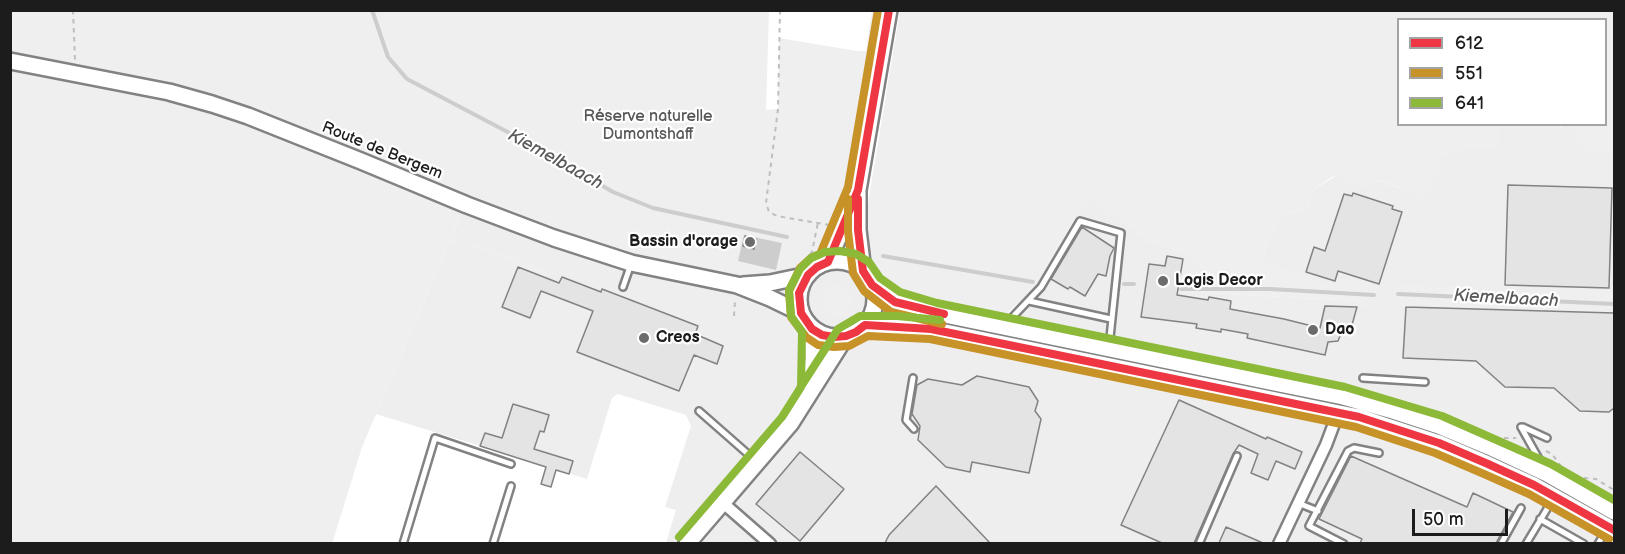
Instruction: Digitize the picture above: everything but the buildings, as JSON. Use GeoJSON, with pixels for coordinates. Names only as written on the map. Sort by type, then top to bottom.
{"type":"FeatureCollection","features":[{"type":"Feature","properties":{"kind":"main road"},"geometry":{"type":"LineString","coordinates":[[863,271],[858,230],[858,190],[888,16]]}},
{"type":"Feature","properties":{"kind":"main road","name":"Route de Bergem"},"geometry":{"type":"LineString","coordinates":[[10,61],[169,92],[212,104],[576,246],[632,263],[736,285],[801,313]]}},
{"type":"Feature","properties":{"kind":"main road"},"geometry":{"type":"LineString","coordinates":[[828,262],[858,190]]}},
{"type":"Feature","properties":{"kind":"main road"},"geometry":{"type":"LineString","coordinates":[[872,285],[874,306],[865,325],[846,336],[822,335],[812,329],[801,313],[799,293],[805,268],[841,261],[852,264],[863,271],[872,285],[895,302],[935,313],[1332,395],[1393,411],[1439,426],[1547,474],[1614,512]]}},
{"type":"Feature","properties":{"kind":"main road","name":"Route de Bergem"},"geometry":{"type":"LineString","coordinates":[[736,285],[770,283],[805,268]]}},
{"type":"Feature","properties":{"kind":"main road"},"geometry":{"type":"LineString","coordinates":[[865,325],[932,329],[1338,413],[1439,442],[1550,494],[1611,529]]}},
{"type":"Feature","properties":{"kind":"main road"},"geometry":{"type":"LineString","coordinates":[[811,390],[812,329]]}},
{"type":"Feature","properties":{"kind":"main road"},"geometry":{"type":"LineString","coordinates":[[687,543],[791,423],[846,336]]}},
{"type":"Feature","properties":{"kind":"street"},"geometry":{"type":"LineString","coordinates":[[1279,543],[1326,445],[1338,413]]}},
{"type":"Feature","properties":{"kind":"street"},"geometry":{"type":"LineString","coordinates":[[722,502],[770,543]]}},
{"type":"Feature","properties":{"kind":"lane"},"geometry":{"type":"LineString","coordinates":[[1003,327],[1041,287],[1080,221],[1121,232],[1109,349]]}},
{"type":"Feature","properties":{"kind":"lane"},"geometry":{"type":"LineString","coordinates":[[623,287],[632,263]]}},
{"type":"Feature","properties":{"kind":"lane"},"geometry":{"type":"LineString","coordinates":[[1029,301],[1112,319]]}},
{"type":"Feature","properties":{"kind":"lane"},"geometry":{"type":"LineString","coordinates":[[913,378],[906,420],[914,429]]}},
{"type":"Feature","properties":{"kind":"lane"},"geometry":{"type":"LineString","coordinates":[[1363,378],[1425,382]]}},
{"type":"Feature","properties":{"kind":"lane"},"geometry":{"type":"LineString","coordinates":[[699,411],[757,462]]}},
{"type":"Feature","properties":{"kind":"lane"},"geometry":{"type":"LineString","coordinates":[[1531,444],[1547,438],[1521,427],[1547,474]]}},
{"type":"Feature","properties":{"kind":"lane"},"geometry":{"type":"LineString","coordinates":[[403,543],[435,438],[511,464]]}},
{"type":"Feature","properties":{"kind":"lane"},"geometry":{"type":"LineString","coordinates":[[1344,543],[1309,526],[1348,451],[1354,448],[1379,453]]}},
{"type":"Feature","properties":{"kind":"lane"},"geometry":{"type":"LineString","coordinates":[[1199,543],[1237,456]]}},
{"type":"Feature","properties":{"kind":"lane"},"geometry":{"type":"LineString","coordinates":[[493,543],[511,486]]}},
{"type":"Feature","properties":{"kind":"lane"},"geometry":{"type":"LineString","coordinates":[[1526,543],[1547,509],[1550,494]]}},
{"type":"Feature","properties":{"kind":"lane"},"geometry":{"type":"LineString","coordinates":[[1298,502],[1318,511]]}},
{"type":"Feature","properties":{"kind":"lane"},"geometry":{"type":"LineString","coordinates":[[1502,543],[1521,508]]}},
{"type":"Feature","properties":{"kind":"lane"},"geometry":{"type":"LineString","coordinates":[[1540,519],[1584,543]]}},
{"type":"Feature","properties":{"kind":"lane"},"geometry":{"type":"LineString","coordinates":[[1598,543],[1611,529]]}},
{"type":"Feature","properties":{"kind":"path"},"geometry":{"type":"LineString","coordinates":[[73,10],[75,60]]}},
{"type":"Feature","properties":{"kind":"path"},"geometry":{"type":"LineString","coordinates":[[780,10],[778,109],[766,203],[768,212],[777,216],[843,227]]}},
{"type":"Feature","properties":{"kind":"path"},"geometry":{"type":"LineString","coordinates":[[805,268],[812,252],[818,222]]}},
{"type":"Feature","properties":{"kind":"path"},"geometry":{"type":"LineString","coordinates":[[734,316],[736,285]]}},
{"type":"Feature","properties":{"kind":"path"},"geometry":{"type":"LineString","coordinates":[[1501,438],[1517,438],[1531,444],[1552,454],[1561,466],[1569,470]]}},
{"type":"Feature","properties":{"kind":"path"},"geometry":{"type":"LineString","coordinates":[[1577,474],[1584,478],[1596,479],[1614,490]]}},
{"type":"Feature","properties":{"kind":"shaded area"},"geometry":{"type":"Polygon","coordinates":[[[1499,126],[1572,126],[1580,133],[1573,140],[1614,153],[1614,286],[1608,288],[1564,287],[1563,290],[1543,290],[1543,293],[1485,291],[1485,288],[1395,306],[1614,313],[1614,543],[666,543],[676,510],[665,507],[691,426],[686,415],[618,394],[612,398],[587,479],[376,414],[450,240],[457,242],[453,233],[467,205],[515,213],[587,239],[649,257],[718,274],[755,277],[787,271],[858,190],[878,273],[902,294],[936,305],[932,334],[1090,366],[1092,334],[1007,317],[1029,293],[1082,207],[1088,210],[1089,199],[1128,224],[1148,241],[1185,252],[1211,275],[1208,293],[1360,301],[1371,306],[1376,286],[1336,288],[1261,261],[1278,217],[1309,207],[1313,190],[1339,174],[1373,179],[1415,193],[1440,156],[1463,148],[1499,148],[1499,126]]]}},
{"type":"Feature","properties":{"kind":"shaded area"},"geometry":{"type":"Polygon","coordinates":[[[744,235],[782,243],[776,270],[738,261],[744,235]]]}},
{"type":"Feature","properties":{"kind":"green space","name":"Réserve naturelle Dumontshaff"},"geometry":{"type":"Polygon","coordinates":[[[10,11],[769,11],[766,110],[778,109],[779,38],[866,51],[872,11],[889,11],[858,190],[826,248],[787,271],[755,277],[718,274],[587,239],[515,213],[507,221],[467,206],[453,232],[459,236],[457,242],[450,240],[362,447],[332,544],[11,543],[10,11]]]}},
{"type":"Feature","properties":{"kind":"green space"},"geometry":{"type":"Polygon","coordinates":[[[900,11],[1614,11],[1614,153],[1581,152],[1582,141],[1572,140],[1580,133],[1572,126],[1607,126],[1607,18],[1397,18],[1397,126],[1499,126],[1499,148],[1463,148],[1441,156],[1443,170],[1421,202],[1413,198],[1415,193],[1374,179],[1369,189],[1344,181],[1339,175],[1332,177],[1313,190],[1309,207],[1278,217],[1261,261],[1336,287],[1339,279],[1345,276],[1377,286],[1371,306],[1359,307],[1359,301],[1208,293],[1207,298],[1179,295],[1181,280],[1209,281],[1211,275],[1185,252],[1148,241],[1128,224],[1090,200],[1088,211],[1082,207],[1029,293],[1002,318],[936,305],[902,294],[878,273],[866,248],[864,231],[900,11]]]}},
{"type":"Feature","properties":{"kind":"green space"},"geometry":{"type":"Polygon","coordinates":[[[469,240],[549,271],[546,278],[518,267],[519,264],[467,246],[469,240]]]}},
{"type":"Feature","properties":{"kind":"green space"},"geometry":{"type":"Polygon","coordinates":[[[837,285],[848,290],[853,301],[848,312],[837,317],[826,312],[821,301],[826,290],[837,285]]]}},
{"type":"Feature","properties":{"kind":"green space"},"geometry":{"type":"Polygon","coordinates":[[[1400,285],[1485,287],[1486,291],[1542,293],[1543,290],[1563,290],[1563,287],[1608,288],[1614,286],[1614,313],[1394,306],[1400,285]]]}},
{"type":"Feature","properties":{"kind":"waterway","name":"Kiemelbaach"},"geometry":{"type":"LineString","coordinates":[[372,10],[388,57],[407,79],[540,149],[613,192],[653,208],[787,237]]}},
{"type":"Feature","properties":{"kind":"waterway","name":"Kiemelbaach"},"geometry":{"type":"LineString","coordinates":[[883,256],[1033,282]]}},
{"type":"Feature","properties":{"kind":"waterway","name":"Kiemelbaach"},"geometry":{"type":"LineString","coordinates":[[1124,284],[1134,284]]}},
{"type":"Feature","properties":{"kind":"waterway","name":"Kiemelbaach"},"geometry":{"type":"LineString","coordinates":[[1181,289],[1270,289],[1374,295]]}},
{"type":"Feature","properties":{"kind":"waterway","name":"Kiemelbaach"},"geometry":{"type":"LineString","coordinates":[[1398,294],[1614,304]]}},
{"type":"Feature","properties":{"kind":"transit line","name":"551"},"geometry":{"type":"LineString","coordinates":[[878,10],[848,187],[820,254],[811,258],[800,268],[789,291],[791,317],[806,337],[818,345],[834,347],[849,346],[868,336],[930,339],[1356,427],[1435,453],[1484,474],[1529,494],[1609,539]]}},
{"type":"Feature","properties":{"kind":"transit line","name":"612"},"geometry":{"type":"LineString","coordinates":[[889,10],[858,190],[828,262],[817,267],[808,275],[799,293],[801,313],[812,329],[822,335],[834,337],[846,336],[865,325],[931,329],[1359,417],[1439,443],[1488,464],[1534,485],[1614,530]]}},
{"type":"Feature","properties":{"kind":"transit line","name":"551"},"geometry":{"type":"LineString","coordinates":[[848,199],[848,231],[853,273],[864,291],[891,312],[942,324]]}},
{"type":"Feature","properties":{"kind":"transit line","name":"612"},"geometry":{"type":"LineString","coordinates":[[858,199],[858,230],[863,271],[872,285],[895,302],[944,314]]}},
{"type":"Feature","properties":{"kind":"transit line","name":"641"},"geometry":{"type":"LineString","coordinates":[[679,537],[782,417],[801,387],[802,332],[791,316],[789,290],[800,269],[811,258],[825,252],[840,251],[856,254],[869,262],[880,278],[900,292],[937,303],[1345,387],[1442,416],[1551,464],[1614,500]]}},
{"type":"Feature","properties":{"kind":"transit line","name":"641"},"geometry":{"type":"LineString","coordinates":[[800,388],[838,329],[860,316],[897,316],[940,320]]}},
{"type":"Feature","properties":{"kind":"place","name":"Bassin d'orage"},"geometry":{"type":"Point","coordinates":[750,242]}},
{"type":"Feature","properties":{"kind":"place","name":"Logis Decor"},"geometry":{"type":"Point","coordinates":[1163,281]}},
{"type":"Feature","properties":{"kind":"place","name":"Dao"},"geometry":{"type":"Point","coordinates":[1313,330]}},
{"type":"Feature","properties":{"kind":"place","name":"Creos"},"geometry":{"type":"Point","coordinates":[644,338]}}]}
